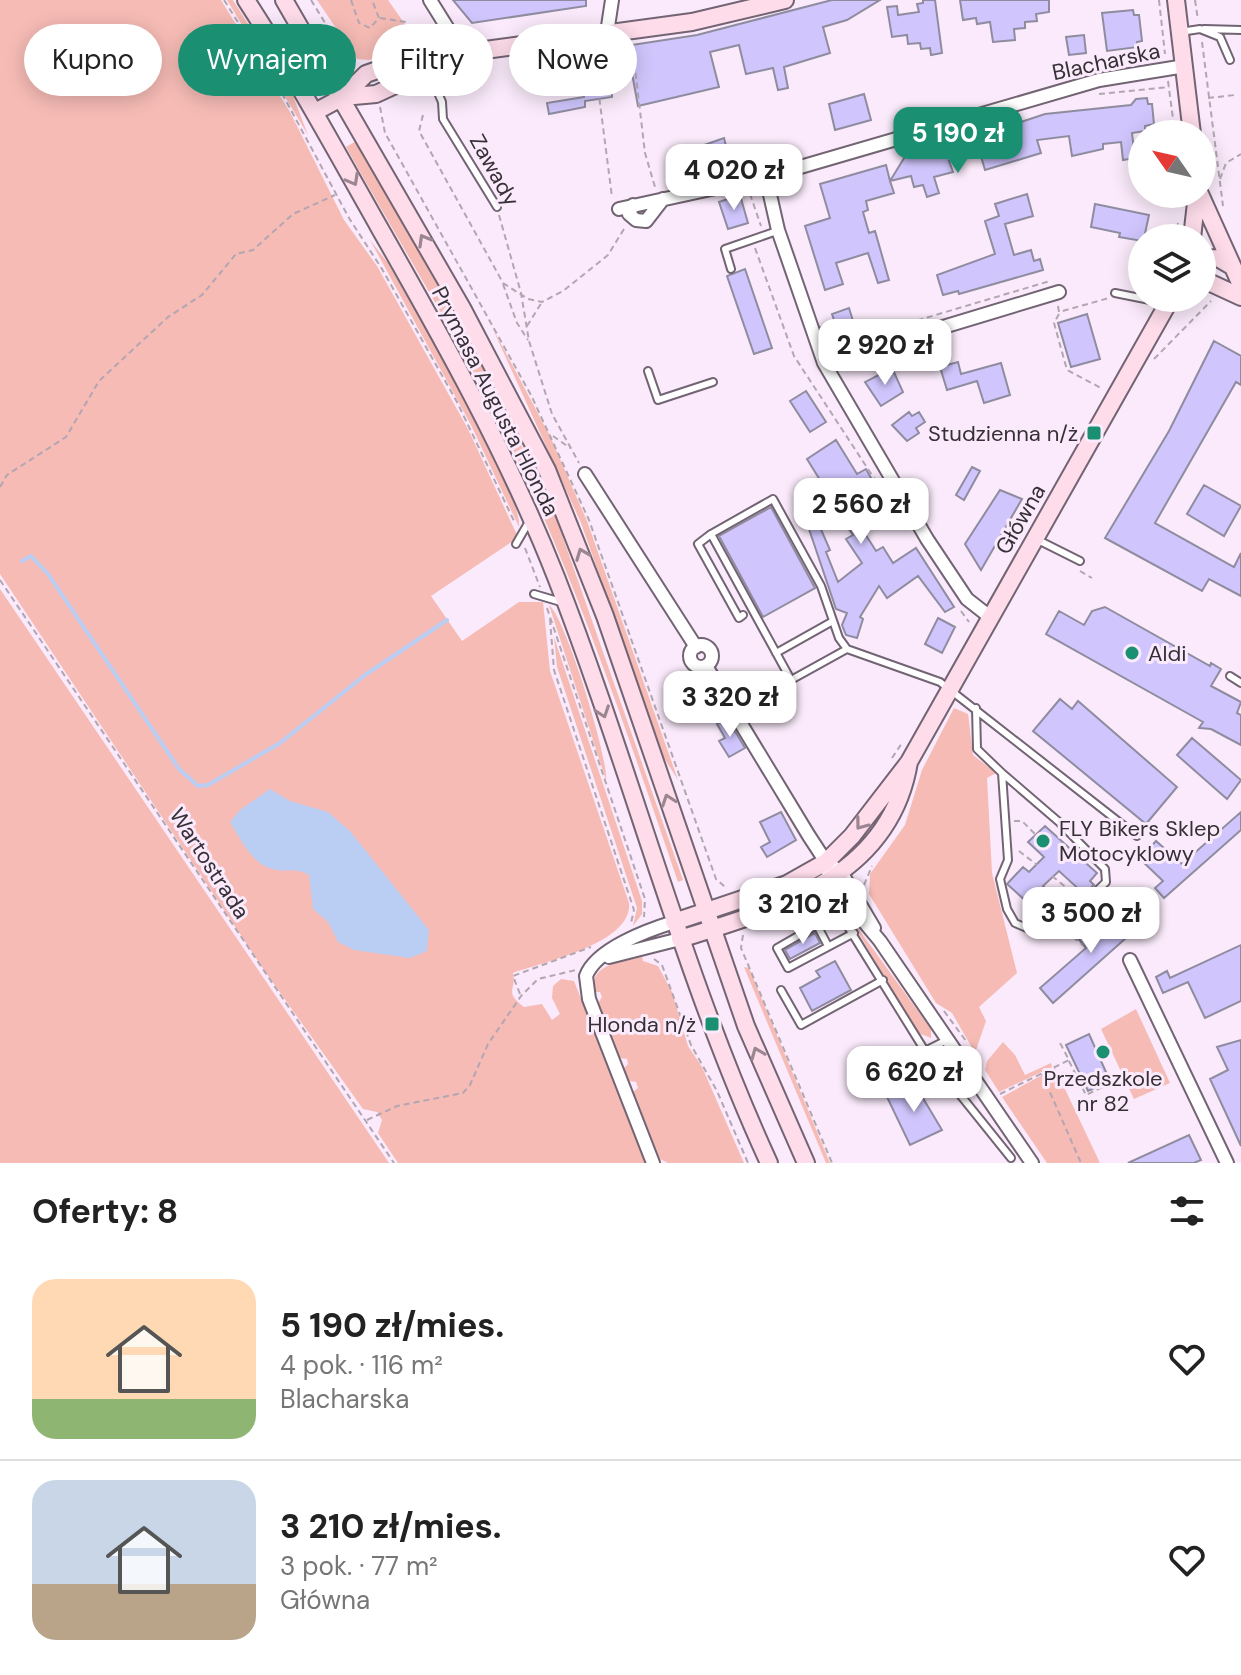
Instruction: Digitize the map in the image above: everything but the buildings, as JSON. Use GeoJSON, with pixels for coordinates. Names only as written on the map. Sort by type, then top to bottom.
{"type":"FeatureCollection","features":[{"type":"Feature","properties":{"kind":"main road","name":"Prymasa Augusta Hlonda"},"geometry":{"type":"LineString","coordinates":[[246,0],[315,112],[470,389],[532,517],[566,604],[680,939],[769,1163]]}},
{"type":"Feature","properties":{"kind":"main road","name":"Prymasa Augusta Hlonda"},"geometry":{"type":"LineString","coordinates":[[284,0],[343,97],[475,331],[547,470],[609,627],[746,1026],[806,1163]]}},
{"type":"Feature","properties":{"kind":"main road"},"geometry":{"type":"LineString","coordinates":[[637,27],[729,7],[785,0]]}},
{"type":"Feature","properties":{"kind":"main road"},"geometry":{"type":"LineString","coordinates":[[1176,0],[1191,120]]}},
{"type":"Feature","properties":{"kind":"main road"},"geometry":{"type":"LineString","coordinates":[[315,112],[343,97],[372,71]]}},
{"type":"Feature","properties":{"kind":"main road"},"geometry":{"type":"LineString","coordinates":[[343,97],[372,94]]}},
{"type":"Feature","properties":{"kind":"main road"},"geometry":{"type":"LineString","coordinates":[[1204,208],[1241,285]]}},
{"type":"Feature","properties":{"kind":"main road"},"geometry":{"type":"LineString","coordinates":[[1216,258],[1230,265]]}},
{"type":"Feature","properties":{"kind":"main road"},"geometry":{"type":"LineString","coordinates":[[1216,285],[1241,297]]}},
{"type":"Feature","properties":{"kind":"main road","name":"Główna"},"geometry":{"type":"LineString","coordinates":[[674,922],[787,884],[826,862],[852,836],[909,762],[949,689],[983,614],[1035,538],[1164,312]]}},
{"type":"Feature","properties":{"kind":"main road","name":"Główna"},"geometry":{"type":"LineString","coordinates":[[680,939],[802,897],[835,877],[881,827],[904,786],[909,762]]}},
{"type":"Feature","properties":{"kind":"street"},"geometry":{"type":"LineString","coordinates":[[430,0],[445,24]]}},
{"type":"Feature","properties":{"kind":"street"},"geometry":{"type":"LineString","coordinates":[[608,24],[612,0]]}},
{"type":"Feature","properties":{"kind":"street","name":"Blacharska"},"geometry":{"type":"LineString","coordinates":[[619,209],[766,177],[1099,80],[1185,66]]}},
{"type":"Feature","properties":{"kind":"street"},"geometry":{"type":"LineString","coordinates":[[766,177],[778,230],[824,363],[927,539],[983,614]]}},
{"type":"Feature","properties":{"kind":"street"},"geometry":{"type":"LineString","coordinates":[[633,205],[629,214],[636,220],[646,221],[661,199]]}},
{"type":"Feature","properties":{"kind":"street"},"geometry":{"type":"LineString","coordinates":[[824,363],[1057,293]]}},
{"type":"Feature","properties":{"kind":"street"},"geometry":{"type":"LineString","coordinates":[[585,474],[696,647],[690,653],[692,662],[699,667],[706,666],[835,877],[1032,1163]]}},
{"type":"Feature","properties":{"kind":"street"},"geometry":{"type":"LineString","coordinates":[[835,877],[841,908],[880,941]]}},
{"type":"Feature","properties":{"kind":"street"},"geometry":{"type":"LineString","coordinates":[[653,1163],[585,985],[587,970],[597,952],[644,931],[674,922]]}},
{"type":"Feature","properties":{"kind":"street"},"geometry":{"type":"LineString","coordinates":[[597,952],[648,949],[680,939]]}},
{"type":"Feature","properties":{"kind":"street"},"geometry":{"type":"LineString","coordinates":[[1128,955],[1227,1163]]}},
{"type":"Feature","properties":{"kind":"lane"},"geometry":{"type":"LineString","coordinates":[[1200,29],[1220,37],[1230,60]]}},
{"type":"Feature","properties":{"kind":"lane"},"geometry":{"type":"LineString","coordinates":[[1180,32],[1241,30]]}},
{"type":"Feature","properties":{"kind":"lane","name":"Zawady"},"geometry":{"type":"LineString","coordinates":[[439,96],[443,119],[497,207]]}},
{"type":"Feature","properties":{"kind":"lane"},"geometry":{"type":"LineString","coordinates":[[731,269],[725,249],[778,230]]}},
{"type":"Feature","properties":{"kind":"lane"},"geometry":{"type":"LineString","coordinates":[[1115,293],[1128,295]]}},
{"type":"Feature","properties":{"kind":"lane"},"geometry":{"type":"LineString","coordinates":[[648,371],[658,400],[713,382]]}},
{"type":"Feature","properties":{"kind":"lane"},"geometry":{"type":"LineString","coordinates":[[743,615],[739,618],[698,544],[773,499],[821,586],[847,649],[929,677],[949,689],[1137,836]]}},
{"type":"Feature","properties":{"kind":"lane"},"geometry":{"type":"LineString","coordinates":[[516,544],[532,517]]}},
{"type":"Feature","properties":{"kind":"lane"},"geometry":{"type":"LineString","coordinates":[[711,534],[791,680],[847,649]]}},
{"type":"Feature","properties":{"kind":"lane"},"geometry":{"type":"LineString","coordinates":[[1035,538],[1080,561]]}},
{"type":"Feature","properties":{"kind":"lane"},"geometry":{"type":"LineString","coordinates":[[534,594],[566,604]]}},
{"type":"Feature","properties":{"kind":"lane"},"geometry":{"type":"LineString","coordinates":[[776,653],[833,621]]}},
{"type":"Feature","properties":{"kind":"lane"},"geometry":{"type":"LineString","coordinates":[[1230,676],[1241,683]]}},
{"type":"Feature","properties":{"kind":"lane"},"geometry":{"type":"LineString","coordinates":[[976,708],[977,749],[1059,822],[1105,869],[1106,882],[1059,928],[1039,931],[1015,923],[1007,909],[1000,879],[1007,852],[1002,773]]}},
{"type":"Feature","properties":{"kind":"lane"},"geometry":{"type":"LineString","coordinates":[[841,908],[925,1051],[1011,1158]]}},
{"type":"Feature","properties":{"kind":"lane"},"geometry":{"type":"LineString","coordinates":[[827,944],[817,925],[777,948],[788,968],[827,944],[854,933]]}},
{"type":"Feature","properties":{"kind":"lane"},"geometry":{"type":"LineString","coordinates":[[781,990],[801,1025],[883,980]]}},
{"type":"Feature","properties":{"kind":"lane"},"geometry":{"type":"LineString","coordinates":[[867,1080],[947,1040]]}},
{"type":"Feature","properties":{"kind":"path"},"geometry":{"type":"LineString","coordinates":[[224,0],[283,95],[357,231]]}},
{"type":"Feature","properties":{"kind":"path"},"geometry":{"type":"LineString","coordinates":[[311,0],[343,52],[361,65]]}},
{"type":"Feature","properties":{"kind":"path"},"geometry":{"type":"LineString","coordinates":[[351,0],[362,26],[373,26],[379,18]]}},
{"type":"Feature","properties":{"kind":"path"},"geometry":{"type":"LineString","coordinates":[[372,0],[379,18]]}},
{"type":"Feature","properties":{"kind":"path"},"geometry":{"type":"LineString","coordinates":[[1195,0],[1224,217]]}},
{"type":"Feature","properties":{"kind":"path"},"geometry":{"type":"LineString","coordinates":[[379,18],[406,22]]}},
{"type":"Feature","properties":{"kind":"path"},"geometry":{"type":"LineString","coordinates":[[637,85],[645,153],[661,199]]}},
{"type":"Feature","properties":{"kind":"path"},"geometry":{"type":"LineString","coordinates":[[1099,94],[1169,87]]}},
{"type":"Feature","properties":{"kind":"path"},"geometry":{"type":"LineString","coordinates":[[526,327],[542,302],[563,291],[608,255],[625,232],[619,209],[610,194],[599,96]]}},
{"type":"Feature","properties":{"kind":"path"},"geometry":{"type":"LineString","coordinates":[[381,104],[381,121]]}},
{"type":"Feature","properties":{"kind":"path"},"geometry":{"type":"LineString","coordinates":[[423,115],[419,121],[419,131],[503,283],[517,323],[529,341],[552,414],[585,474]]}},
{"type":"Feature","properties":{"kind":"path"},"geometry":{"type":"LineString","coordinates":[[1219,180],[1226,163],[1241,154]]}},
{"type":"Feature","properties":{"kind":"path"},"geometry":{"type":"LineString","coordinates":[[746,181],[764,235]]}},
{"type":"Feature","properties":{"kind":"path"},"geometry":{"type":"LineString","coordinates":[[0,487],[7,475],[66,437],[99,381],[168,317],[202,295],[236,254],[253,250],[293,214],[336,195]]}},
{"type":"Feature","properties":{"kind":"path","name":"Zawady"},"geometry":{"type":"LineString","coordinates":[[497,207],[521,293],[529,341]]}},
{"type":"Feature","properties":{"kind":"path"},"geometry":{"type":"LineString","coordinates":[[829,346],[1050,280],[1057,293],[1059,312],[1054,323],[1067,370],[1102,388]]}},
{"type":"Feature","properties":{"kind":"path"},"geometry":{"type":"LineString","coordinates":[[503,283],[542,302]]}},
{"type":"Feature","properties":{"kind":"path"},"geometry":{"type":"LineString","coordinates":[[1059,312],[1107,299],[1115,293]]}},
{"type":"Feature","properties":{"kind":"path"},"geometry":{"type":"LineString","coordinates":[[1155,358],[1200,312]]}},
{"type":"Feature","properties":{"kind":"path"},"geometry":{"type":"LineString","coordinates":[[551,435],[571,448]]}},
{"type":"Feature","properties":{"kind":"path","name":"Wartostrada"},"geometry":{"type":"LineString","coordinates":[[0,580],[262,972],[394,1163]]}},
{"type":"Feature","properties":{"kind":"path"},"geometry":{"type":"LineString","coordinates":[[549,613],[554,670],[634,910],[624,934]]}},
{"type":"Feature","properties":{"kind":"path"},"geometry":{"type":"LineString","coordinates":[[971,625],[983,614]]}},
{"type":"Feature","properties":{"kind":"path"},"geometry":{"type":"LineString","coordinates":[[891,760],[908,733]]}},
{"type":"Feature","properties":{"kind":"path"},"geometry":{"type":"LineString","coordinates":[[1005,822],[1022,821],[1036,835]]}},
{"type":"Feature","properties":{"kind":"path"},"geometry":{"type":"LineString","coordinates":[[1007,852],[1021,851],[1037,865]]}},
{"type":"Feature","properties":{"kind":"path"},"geometry":{"type":"LineString","coordinates":[[1052,876],[1084,903]]}},
{"type":"Feature","properties":{"kind":"path"},"geometry":{"type":"LineString","coordinates":[[642,892],[644,931]]}},
{"type":"Feature","properties":{"kind":"path"},"geometry":{"type":"LineString","coordinates":[[748,928],[740,941],[741,948],[832,1163]]}},
{"type":"Feature","properties":{"kind":"path"},"geometry":{"type":"LineString","coordinates":[[1073,937],[1083,945]]}},
{"type":"Feature","properties":{"kind":"path"},"geometry":{"type":"LineString","coordinates":[[648,949],[651,958],[662,965],[691,1045],[717,1091],[748,1163]]}},
{"type":"Feature","properties":{"kind":"path"},"geometry":{"type":"LineString","coordinates":[[521,996],[513,976],[597,952]]}},
{"type":"Feature","properties":{"kind":"path"},"geometry":{"type":"LineString","coordinates":[[366,1120],[397,1106],[463,1093],[470,1085],[488,1044],[512,1014],[521,996],[538,979],[571,969],[587,970]]}},
{"type":"Feature","properties":{"kind":"path"},"geometry":{"type":"LineString","coordinates":[[1059,1041],[1086,1095],[1123,1077]]}},
{"type":"Feature","properties":{"kind":"path"},"geometry":{"type":"LineString","coordinates":[[999,1095],[1069,1060]]}},
{"type":"Feature","properties":{"kind":"path"},"geometry":{"type":"LineString","coordinates":[[1042,1073],[1081,1163]]}},
{"type":"Feature","properties":{"kind":"shaded area"},"geometry":{"type":"Polygon","coordinates":[[[0,0],[221,0],[236,24],[178,24],[178,96],[280,96],[344,220],[377,266],[468,429],[517,535],[513,541],[431,596],[462,641],[519,602],[543,602],[550,671],[629,903],[626,917],[617,929],[602,940],[564,957],[513,973],[512,994],[524,1007],[542,1004],[552,1020],[560,1014],[552,998],[553,986],[561,979],[574,981],[646,1163],[398,1163],[378,1133],[382,1120],[377,1112],[363,1109],[264,970],[0,574],[0,0]]]}},
{"type":"Feature","properties":{"kind":"shaded area"},"geometry":{"type":"Polygon","coordinates":[[[227,0],[233,0],[248,24],[241,24],[227,0]]]}},
{"type":"Feature","properties":{"kind":"shaded area"},"geometry":{"type":"Polygon","coordinates":[[[317,0],[388,0],[405,24],[372,24],[372,59],[369,60],[356,58],[356,24],[333,24],[317,0]]]}},
{"type":"Feature","properties":{"kind":"shaded area"},"geometry":{"type":"Polygon","coordinates":[[[285,96],[293,96],[308,135],[285,96]]]}},
{"type":"Feature","properties":{"kind":"shaded area"},"geometry":{"type":"Polygon","coordinates":[[[356,141],[481,362],[555,515],[683,880],[678,882],[603,667],[540,508],[476,377],[346,147],[356,141]]]}},
{"type":"Feature","properties":{"kind":"shaded area"},"geometry":{"type":"Polygon","coordinates":[[[370,240],[388,263],[486,439],[516,507],[519,527],[471,425],[370,240]]]}},
{"type":"Feature","properties":{"kind":"shaded area"},"geometry":{"type":"Polygon","coordinates":[[[492,327],[550,436],[587,521],[678,780],[664,758],[581,523],[492,327]]]}},
{"type":"Feature","properties":{"kind":"shaded area"},"geometry":{"type":"Polygon","coordinates":[[[0,589],[389,1163],[0,1163],[0,589]]]}},
{"type":"Feature","properties":{"kind":"shaded area"},"geometry":{"type":"Polygon","coordinates":[[[549,605],[566,635],[585,690],[601,746],[606,780],[549,605]]]}},
{"type":"Feature","properties":{"kind":"shaded area"},"geometry":{"type":"Polygon","coordinates":[[[554,637],[642,901],[642,914],[633,926],[637,908],[557,667],[554,637]]]}},
{"type":"Feature","properties":{"kind":"shaded area"},"geometry":{"type":"Polygon","coordinates":[[[954,708],[968,714],[973,755],[996,773],[987,778],[992,873],[1017,973],[979,1007],[986,1021],[975,1053],[952,1013],[936,1003],[869,894],[870,874],[905,825],[922,770],[954,708]]]}},
{"type":"Feature","properties":{"kind":"shaded area"},"geometry":{"type":"Polygon","coordinates":[[[844,909],[931,1029],[931,1038],[918,1033],[844,909]]]}},
{"type":"Feature","properties":{"kind":"shaded area"},"geometry":{"type":"Polygon","coordinates":[[[642,957],[643,961],[658,966],[672,992],[688,1046],[702,1067],[744,1163],[668,1163],[660,1159],[633,1092],[638,1088],[636,1082],[629,1081],[624,1068],[628,1064],[627,1059],[620,1058],[598,1003],[602,997],[600,992],[593,992],[593,982],[602,970],[642,957]]]}},
{"type":"Feature","properties":{"kind":"shaded area"},"geometry":{"type":"Polygon","coordinates":[[[744,967],[749,968],[830,1163],[826,1163],[744,967]]]}},
{"type":"Feature","properties":{"kind":"shaded area"},"geometry":{"type":"Polygon","coordinates":[[[1136,1009],[1170,1083],[1134,1099],[1101,1029],[1136,1009]]]}},
{"type":"Feature","properties":{"kind":"shaded area"},"geometry":{"type":"Polygon","coordinates":[[[1003,1042],[1015,1055],[1025,1075],[1051,1063],[1052,1067],[999,1092],[985,1070],[987,1061],[1003,1042]]]}},
{"type":"Feature","properties":{"kind":"shaded area"},"geometry":{"type":"Polygon","coordinates":[[[1055,1068],[1100,1163],[1047,1163],[1002,1097],[1055,1068]]]}},
{"type":"Feature","properties":{"kind":"water"},"geometry":{"type":"Polygon","coordinates":[[[270,789],[290,801],[328,812],[350,831],[429,930],[427,951],[410,958],[354,950],[338,942],[328,922],[313,909],[309,875],[272,869],[258,862],[230,822],[240,810],[270,789]]]}},
{"type":"Feature","properties":{"kind":"waterway"},"geometry":{"type":"LineString","coordinates":[[22,561],[31,556],[48,574],[179,769],[198,786],[208,785],[280,743],[365,675],[447,620]]}},
{"type":"Feature","properties":{"kind":"place","name":"Studzienna n/ż"},"geometry":{"type":"Point","coordinates":[1094,433]}},
{"type":"Feature","properties":{"kind":"place","name":"Aldi"},"geometry":{"type":"Point","coordinates":[1132,653]}},
{"type":"Feature","properties":{"kind":"place","name":"FLY Bikers Sklep Motocyklowy"},"geometry":{"type":"Point","coordinates":[1043,841]}},
{"type":"Feature","properties":{"kind":"place","name":"Hlonda n/ż"},"geometry":{"type":"Point","coordinates":[712,1024]}},
{"type":"Feature","properties":{"kind":"place","name":"Przedszkole nr 82"},"geometry":{"type":"Point","coordinates":[1103,1052]}}]}
